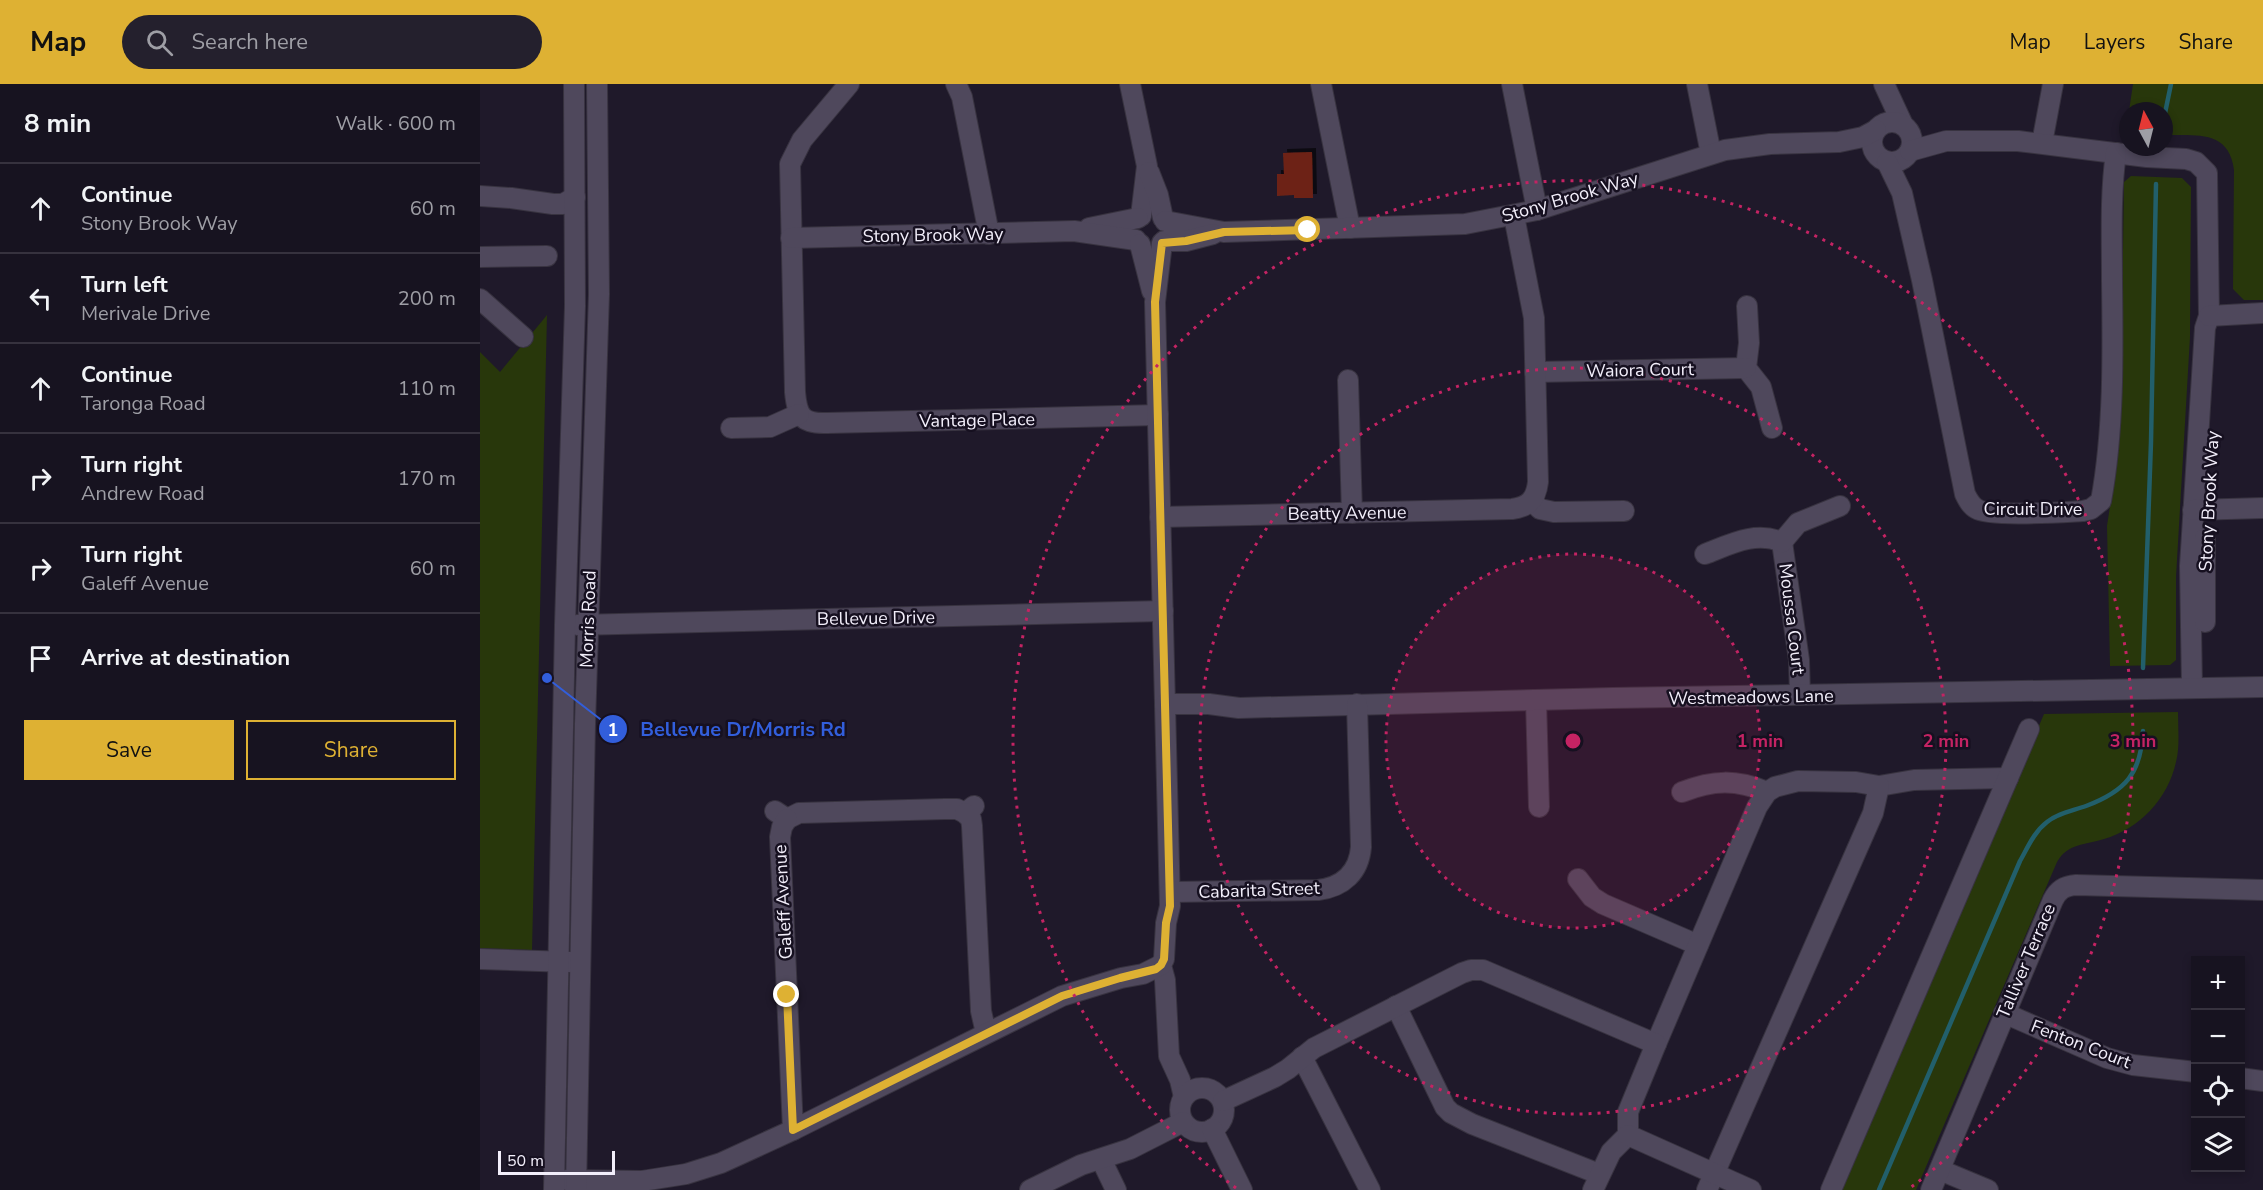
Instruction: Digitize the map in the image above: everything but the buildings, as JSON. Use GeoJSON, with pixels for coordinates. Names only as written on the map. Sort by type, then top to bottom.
{"type":"FeatureCollection","features":[{"type":"Feature","properties":{"kind":"street","name":"Morris Road"},"geometry":{"type":"LineString","coordinates":[[554,1185],[565,625],[575,306],[574,84]]}},
{"type":"Feature","properties":{"kind":"street","name":"Morris Road"},"geometry":{"type":"LineString","coordinates":[[576,1185],[599,294],[597,84]]}},
{"type":"Feature","properties":{"kind":"street"},"geometry":{"type":"LineString","coordinates":[[731,428],[770,427],[799,414],[795,392],[789,174],[793,155],[802,140],[849,84]]}},
{"type":"Feature","properties":{"kind":"street"},"geometry":{"type":"LineString","coordinates":[[956,84],[962,97],[989,234]]}},
{"type":"Feature","properties":{"kind":"street"},"geometry":{"type":"LineString","coordinates":[[1131,84],[1147,166],[1168,231],[1163,242],[1155,302],[1170,892],[1165,951],[1167,972],[1178,986],[1174,1053],[1184,1097]]}},
{"type":"Feature","properties":{"kind":"street"},"geometry":{"type":"LineString","coordinates":[[1322,84],[1350,228]]}},
{"type":"Feature","properties":{"kind":"street"},"geometry":{"type":"LineString","coordinates":[[1512,84],[1537,210]]}},
{"type":"Feature","properties":{"kind":"street"},"geometry":{"type":"LineString","coordinates":[[1697,84],[1711,154]]}},
{"type":"Feature","properties":{"kind":"street"},"geometry":{"type":"LineString","coordinates":[[1884,84],[1912,140],[1894,156],[1872,142],[1878,128],[1884,84]]}},
{"type":"Feature","properties":{"kind":"street"},"geometry":{"type":"LineString","coordinates":[[2042,143],[2053,84]]}},
{"type":"Feature","properties":{"kind":"street"},"geometry":{"type":"LineString","coordinates":[[1878,128],[1891,123],[1905,128]]}},
{"type":"Feature","properties":{"kind":"street","name":"Stony Brook Way"},"geometry":{"type":"LineString","coordinates":[[1163,242],[1186,241],[1224,232],[1454,225],[1514,216],[1711,154],[1751,146],[1839,142],[1863,137],[1878,128]]}},
{"type":"Feature","properties":{"kind":"street","name":"Stony Brook Way"},"geometry":{"type":"LineString","coordinates":[[1905,128],[1946,141]]}},
{"type":"Feature","properties":{"kind":"street","name":"Stony Brook Way"},"geometry":{"type":"LineString","coordinates":[[1839,142],[1894,156],[1946,141],[1996,140],[2042,143],[2186,159],[2196,162],[2207,172],[2209,316],[2205,328],[2199,509],[2190,566],[2199,688]]}},
{"type":"Feature","properties":{"kind":"street","name":"Circuit Drive"},"geometry":{"type":"LineString","coordinates":[[1894,156],[1922,280],[1965,494],[1970,504],[1976,509],[1991,513],[2083,511],[2091,509],[2101,501],[2107,456],[2113,297],[2113,172],[2116,153]]}},
{"type":"Feature","properties":{"kind":"street"},"geometry":{"type":"LineString","coordinates":[[1147,166],[1139,217],[1133,228],[1155,302]]}},
{"type":"Feature","properties":{"kind":"street"},"geometry":{"type":"LineString","coordinates":[[480,196],[511,198],[553,191],[575,197],[599,197]]}},
{"type":"Feature","properties":{"kind":"street"},"geometry":{"type":"LineString","coordinates":[[1139,217],[1152,213],[1164,219]]}},
{"type":"Feature","properties":{"kind":"street"},"geometry":{"type":"LineString","coordinates":[[1514,216],[1534,318],[1538,482],[1536,495],[1532,501],[1540,509],[1554,512],[1624,511]]}},
{"type":"Feature","properties":{"kind":"street","name":"Stony Brook Way"},"geometry":{"type":"LineString","coordinates":[[791,238],[1074,231],[1139,217]]}},
{"type":"Feature","properties":{"kind":"street","name":"Stony Brook Way"},"geometry":{"type":"LineString","coordinates":[[1164,219],[1224,232]]}},
{"type":"Feature","properties":{"kind":"street","name":"Stony Brook Way"},"geometry":{"type":"LineString","coordinates":[[1074,231],[1138,242]]}},
{"type":"Feature","properties":{"kind":"street"},"geometry":{"type":"LineString","coordinates":[[1138,242],[1150,247],[1163,242]]}},
{"type":"Feature","properties":{"kind":"street"},"geometry":{"type":"LineString","coordinates":[[480,256],[547,256]]}},
{"type":"Feature","properties":{"kind":"street"},"geometry":{"type":"LineString","coordinates":[[480,299],[523,337]]}},
{"type":"Feature","properties":{"kind":"street"},"geometry":{"type":"LineString","coordinates":[[1747,306],[1749,343],[1746,368],[1761,387],[1772,428]]}},
{"type":"Feature","properties":{"kind":"street"},"geometry":{"type":"LineString","coordinates":[[2209,316],[2263,313]]}},
{"type":"Feature","properties":{"kind":"street","name":"Waiora Court"},"geometry":{"type":"LineString","coordinates":[[1535,372],[1746,368]]}},
{"type":"Feature","properties":{"kind":"street"},"geometry":{"type":"LineString","coordinates":[[1348,380],[1352,513]]}},
{"type":"Feature","properties":{"kind":"street","name":"Vantage Place"},"geometry":{"type":"LineString","coordinates":[[799,414],[808,421],[818,423],[1158,415]]}},
{"type":"Feature","properties":{"kind":"street","name":"Beatty Avenue"},"geometry":{"type":"LineString","coordinates":[[1160,517],[1512,509],[1525,506],[1532,501]]}},
{"type":"Feature","properties":{"kind":"street","name":"Moussa Court"},"geometry":{"type":"LineString","coordinates":[[1800,695],[1799,660],[1782,542],[1798,523],[1840,506]]}},
{"type":"Feature","properties":{"kind":"street"},"geometry":{"type":"LineString","coordinates":[[2199,509],[2263,508]]}},
{"type":"Feature","properties":{"kind":"street","name":"Moussa Court"},"geometry":{"type":"LineString","coordinates":[[1705,554],[1757,537],[1770,537],[1782,542]]}},
{"type":"Feature","properties":{"kind":"street","name":"Bellevue Drive"},"geometry":{"type":"LineString","coordinates":[[565,625],[1163,611]]}},
{"type":"Feature","properties":{"kind":"street","name":"Westmeadows Lane"},"geometry":{"type":"LineString","coordinates":[[1165,711],[1536,700],[2263,687]]}},
{"type":"Feature","properties":{"kind":"street"},"geometry":{"type":"LineString","coordinates":[[1536,700],[1539,807]]}},
{"type":"Feature","properties":{"kind":"street","name":"Cabarita Street"},"geometry":{"type":"LineString","coordinates":[[1170,892],[1318,890],[1335,886],[1352,874],[1358,862],[1361,847],[1357,704]]}},
{"type":"Feature","properties":{"kind":"street"},"geometry":{"type":"LineString","coordinates":[[1831,1190],[2030,729]]}},
{"type":"Feature","properties":{"kind":"street"},"geometry":{"type":"LineString","coordinates":[[1396,1006],[1445,1107],[1451,1113],[1596,1182],[1611,1152],[1628,1135],[1628,1113],[1757,807],[1767,792],[1775,787],[1798,781],[1856,782],[1879,786],[1914,780],[2008,778]]}},
{"type":"Feature","properties":{"kind":"street"},"geometry":{"type":"LineString","coordinates":[[1682,792],[1708,784],[1731,782],[1767,792]]}},
{"type":"Feature","properties":{"kind":"street"},"geometry":{"type":"LineString","coordinates":[[1711,1182],[1873,813],[1879,786]]}},
{"type":"Feature","properties":{"kind":"street","name":"Galeff Avenue"},"geometry":{"type":"LineString","coordinates":[[793,1130],[780,837],[781,815],[969,809],[972,826],[981,1011],[986,1033]]}},
{"type":"Feature","properties":{"kind":"street"},"geometry":{"type":"LineString","coordinates":[[1578,879],[1592,897],[1603,904],[1698,945]]}},
{"type":"Feature","properties":{"kind":"street","name":"Talliver Terrace"},"geometry":{"type":"LineString","coordinates":[[1931,1190],[2052,900],[2064,887],[2082,885],[2263,890]]}},
{"type":"Feature","properties":{"kind":"street"},"geometry":{"type":"LineString","coordinates":[[480,959],[580,962]]}},
{"type":"Feature","properties":{"kind":"street"},"geometry":{"type":"LineString","coordinates":[[1223,1101],[1275,1077],[1314,1048],[1471,970],[1483,970],[1656,1044]]}},
{"type":"Feature","properties":{"kind":"street"},"geometry":{"type":"LineString","coordinates":[[554,1185],[642,1180],[686,1174],[753,1150],[1062,996],[1120,978],[1150,972],[1167,972]]}},
{"type":"Feature","properties":{"kind":"street","name":"Fenton Court"},"geometry":{"type":"LineString","coordinates":[[2004,1013],[2108,1058],[2133,1065],[2191,1071]]}},
{"type":"Feature","properties":{"kind":"street"},"geometry":{"type":"LineString","coordinates":[[1174,1053],[1184,1061],[1196,1082],[1215,1092],[1223,1101],[1223,1117],[1212,1129],[1197,1131],[1183,1122],[1179,1110],[1184,1097],[1195,1088],[1204,1088]]}},
{"type":"Feature","properties":{"kind":"street"},"geometry":{"type":"LineString","coordinates":[[1302,1057],[1370,1190]]}},
{"type":"Feature","properties":{"kind":"street"},"geometry":{"type":"LineString","coordinates":[[2245,1079],[2263,1081]]}},
{"type":"Feature","properties":{"kind":"street"},"geometry":{"type":"LineString","coordinates":[[1030,1190],[1081,1165],[1130,1149],[1183,1122]]}},
{"type":"Feature","properties":{"kind":"street"},"geometry":{"type":"LineString","coordinates":[[1212,1129],[1242,1190]]}},
{"type":"Feature","properties":{"kind":"street"},"geometry":{"type":"LineString","coordinates":[[1628,1135],[1711,1182],[1751,1190]]}},
{"type":"Feature","properties":{"kind":"street"},"geometry":{"type":"LineString","coordinates":[[1101,1159],[1116,1190]]}},
{"type":"Feature","properties":{"kind":"street"},"geometry":{"type":"LineString","coordinates":[[1940,1170],[1988,1190]]}},
{"type":"Feature","properties":{"kind":"green space"},"geometry":{"type":"Polygon","coordinates":[[[2133,84],[2263,84],[2263,300],[2244,300],[2233,289],[2234,170],[2231,157],[2225,147],[2209,138],[2173,135],[2173,102],[2130,102],[2133,84]]]}},
{"type":"Feature","properties":{"kind":"green space"},"geometry":{"type":"Polygon","coordinates":[[[2131,176],[2182,178],[2191,187],[2190,337],[2176,577],[2176,660],[2170,665],[2110,666],[2107,526],[2115,473],[2121,386],[2124,182],[2131,176]]]}},
{"type":"Feature","properties":{"kind":"green space"},"geometry":{"type":"Polygon","coordinates":[[[547,315],[532,950],[480,948],[480,352],[500,372],[547,315]]]}},
{"type":"Feature","properties":{"kind":"green space"},"geometry":{"type":"Polygon","coordinates":[[[2178,712],[2176,762],[2172,776],[2159,800],[2150,811],[2129,828],[2104,839],[2072,848],[2066,851],[2057,862],[1916,1190],[1840,1190],[2044,714],[2178,712]]]}},
{"type":"Feature","properties":{"kind":"waterway"},"geometry":{"type":"LineString","coordinates":[[2167,102],[2171,84]]}},
{"type":"Feature","properties":{"kind":"waterway"},"geometry":{"type":"LineString","coordinates":[[2143,668],[2151,442],[2156,184]]}},
{"type":"Feature","properties":{"kind":"waterway"},"geometry":{"type":"LineString","coordinates":[[1879,1190],[2020,861],[2029,845],[2038,830],[2051,819],[2100,800],[2121,787],[2135,769],[2142,746],[2143,731]]}},
{"type":"Feature","properties":{"kind":"place","name":"Bellevue Dr/Morris Rd"},"geometry":{"type":"Point","coordinates":[547,678]}},
{"type":"Feature","properties":{"kind":"route"},"geometry":{"type":"LineString","coordinates":[[787,995],[793,1130],[1062,996],[1120,978],[1150,972],[1161,965],[1164,959],[1166,923],[1170,906],[1155,302],[1162,243],[1186,241],[1224,232],[1308,230]]}}]}
